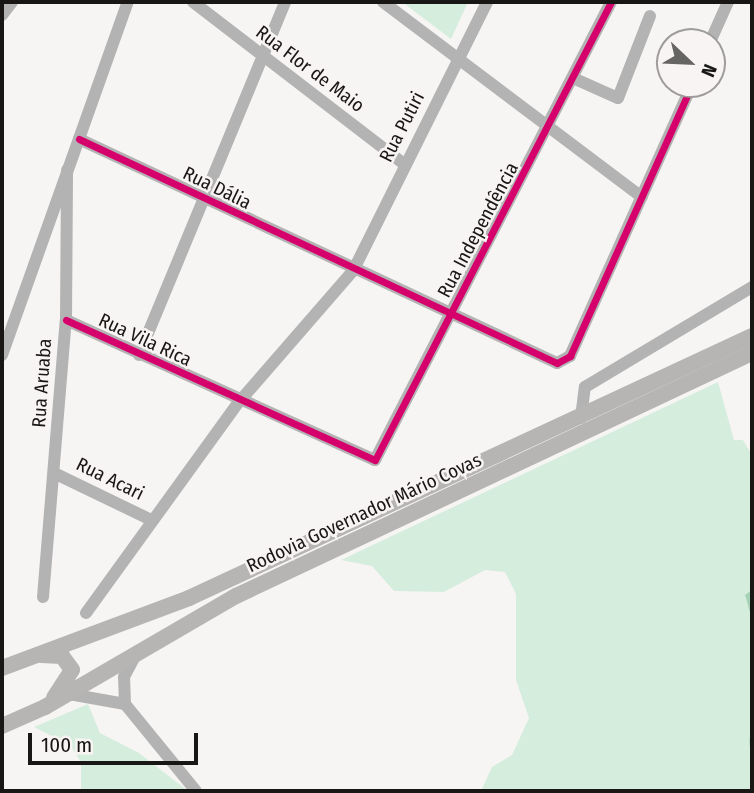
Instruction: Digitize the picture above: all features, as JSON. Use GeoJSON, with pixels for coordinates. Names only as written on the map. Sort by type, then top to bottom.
{"type":"FeatureCollection","features":[{"type":"Feature","properties":{"kind":"main road","name":"Rodovia Governador Mário Covas"},"geometry":{"type":"LineString","coordinates":[[2,666],[189,598],[581,418],[752,336]]}},
{"type":"Feature","properties":{"kind":"main road","name":"Rodovia Governador Mário Covas"},"geometry":{"type":"LineString","coordinates":[[7,723],[46,708],[140,648],[236,596],[752,353]]}},
{"type":"Feature","properties":{"kind":"main road"},"geometry":{"type":"LineString","coordinates":[[25,657],[57,655],[69,662],[70,677],[46,708]]}},
{"type":"Feature","properties":{"kind":"street"},"geometry":{"type":"LineString","coordinates":[[2,15],[12,2]]}},
{"type":"Feature","properties":{"kind":"street"},"geometry":{"type":"LineString","coordinates":[[2,355],[128,2]]}},
{"type":"Feature","properties":{"kind":"street","name":"Rua Flor de Maio"},"geometry":{"type":"LineString","coordinates":[[193,2],[404,164]]}},
{"type":"Feature","properties":{"kind":"street"},"geometry":{"type":"LineString","coordinates":[[139,355],[285,2]]}},
{"type":"Feature","properties":{"kind":"street"},"geometry":{"type":"LineString","coordinates":[[383,2],[642,197],[686,98]]}},
{"type":"Feature","properties":{"kind":"street","name":"Rua Putiri"},"geometry":{"type":"LineString","coordinates":[[86,613],[149,519],[239,402],[353,271],[487,2]]}},
{"type":"Feature","properties":{"kind":"street","name":"Rua Independência"},"geometry":{"type":"LineString","coordinates":[[363,458],[380,455],[611,2]]}},
{"type":"Feature","properties":{"kind":"street"},"geometry":{"type":"LineString","coordinates":[[716,28],[728,2]]}},
{"type":"Feature","properties":{"kind":"street"},"geometry":{"type":"LineString","coordinates":[[573,78],[618,98],[650,16]]}},
{"type":"Feature","properties":{"kind":"street","name":"Rua Dália"},"geometry":{"type":"LineString","coordinates":[[79,139],[548,361],[563,362],[570,356],[642,197]]}},
{"type":"Feature","properties":{"kind":"street","name":"Rua Aruaba"},"geometry":{"type":"LineString","coordinates":[[43,597],[66,320],[67,170]]}},
{"type":"Feature","properties":{"kind":"street"},"geometry":{"type":"LineString","coordinates":[[581,418],[585,387],[752,288]]}},
{"type":"Feature","properties":{"kind":"street","name":"Rua Vila Rica"},"geometry":{"type":"LineString","coordinates":[[66,320],[363,458]]}},
{"type":"Feature","properties":{"kind":"street","name":"Rua Acari"},"geometry":{"type":"LineString","coordinates":[[54,473],[149,519]]}},
{"type":"Feature","properties":{"kind":"street"},"geometry":{"type":"LineString","coordinates":[[140,648],[124,677],[124,704],[195,791]]}},
{"type":"Feature","properties":{"kind":"street"},"geometry":{"type":"LineString","coordinates":[[69,694],[124,704]]}},
{"type":"Feature","properties":{"kind":"green space"},"geometry":{"type":"Polygon","coordinates":[[[402,2],[468,2],[451,39],[402,2]]]}},
{"type":"Feature","properties":{"kind":"green space"},"geometry":{"type":"Polygon","coordinates":[[[718,382],[734,440],[743,440],[752,455],[752,791],[481,791],[492,767],[512,755],[529,718],[516,680],[516,594],[505,572],[485,570],[444,592],[394,591],[372,566],[341,560],[718,382]]]}},
{"type":"Feature","properties":{"kind":"green space"},"geometry":{"type":"Polygon","coordinates":[[[88,704],[100,733],[139,753],[188,791],[81,791],[81,762],[71,746],[34,727],[88,704]]]}},
{"type":"Feature","properties":{"kind":"waterway"},"geometry":{"type":"LineString","coordinates":[[752,593],[748,596],[752,611]]}},
{"type":"Feature","properties":{"kind":"waterway"},"geometry":{"type":"LineString","coordinates":[[752,739],[752,744]]}},
{"type":"Feature","properties":{"kind":"cycle path"},"geometry":{"type":"LineString","coordinates":[[66,320],[375,460],[611,2]]}},
{"type":"Feature","properties":{"kind":"cycle path"},"geometry":{"type":"LineString","coordinates":[[79,139],[557,363],[570,356],[686,98]]}}]}
